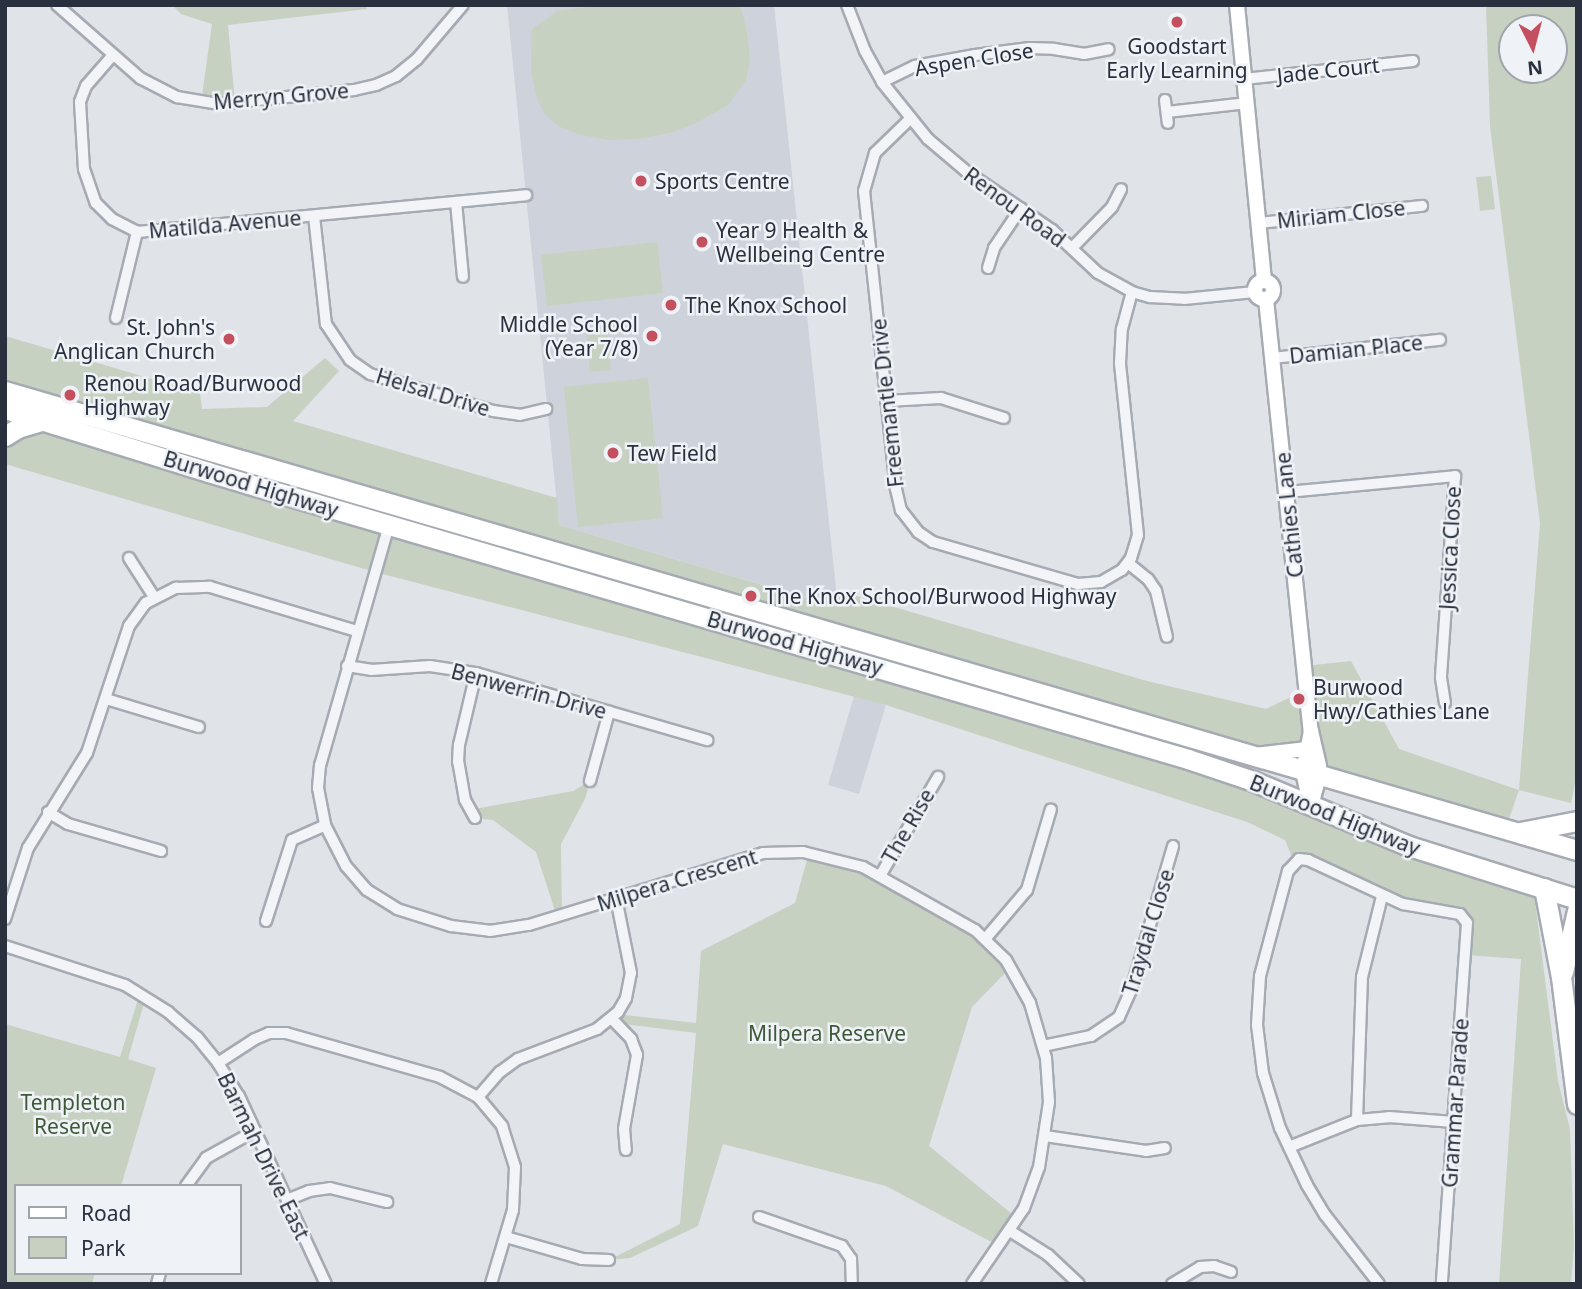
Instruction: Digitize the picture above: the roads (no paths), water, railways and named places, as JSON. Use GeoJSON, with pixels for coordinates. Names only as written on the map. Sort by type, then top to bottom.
{"type":"FeatureCollection","features":[{"type":"Feature","properties":{"kind":"highway","name":"Burwood Highway"},"geometry":{"type":"LineString","coordinates":[[5,391],[1577,850]]}},
{"type":"Feature","properties":{"kind":"highway","name":"Burwood Highway"},"geometry":{"type":"LineString","coordinates":[[5,409],[1188,759],[1311,805],[1409,846],[1577,899]]}},
{"type":"Feature","properties":{"kind":"highway"},"geometry":{"type":"LineString","coordinates":[[5,436],[18,428],[45,420]]}},
{"type":"Feature","properties":{"kind":"highway"},"geometry":{"type":"LineString","coordinates":[[1188,759],[1191,738]]}},
{"type":"Feature","properties":{"kind":"highway"},"geometry":{"type":"LineString","coordinates":[[1515,832],[1577,821]]}},
{"type":"Feature","properties":{"kind":"highway"},"geometry":{"type":"LineString","coordinates":[[1544,888],[1561,977],[1577,1104]]}},
{"type":"Feature","properties":{"kind":"highway"},"geometry":{"type":"LineString","coordinates":[[1561,977],[1577,911]]}},
{"type":"Feature","properties":{"kind":"street","name":"Merryn Grove"},"geometry":{"type":"LineString","coordinates":[[57,5],[140,78],[165,93],[201,103],[242,103],[354,90],[386,81],[406,68],[461,6]]}},
{"type":"Feature","properties":{"kind":"street","name":"Renou Road"},"geometry":{"type":"LineString","coordinates":[[846,5],[865,51],[882,82],[910,119],[948,158],[1021,208],[1072,248],[1098,273],[1132,292],[1171,299],[1262,291]]}},
{"type":"Feature","properties":{"kind":"street","name":"Cathies Lane"},"geometry":{"type":"LineString","coordinates":[[1237,5],[1259,223],[1262,291],[1273,358],[1311,732],[1311,805]]}},
{"type":"Feature","properties":{"kind":"street","name":"Aspen Close"},"geometry":{"type":"LineString","coordinates":[[882,82],[922,64],[975,55],[1030,48],[1054,48],[1084,54],[1109,49]]}},
{"type":"Feature","properties":{"kind":"street","name":"Matilda Avenue"},"geometry":{"type":"LineString","coordinates":[[113,55],[86,86],[80,102],[84,169],[96,203],[111,219],[136,232],[526,195]]}},
{"type":"Feature","properties":{"kind":"street","name":"Jade Court"},"geometry":{"type":"LineString","coordinates":[[1244,79],[1413,61]]}},
{"type":"Feature","properties":{"kind":"street"},"geometry":{"type":"LineString","coordinates":[[1167,112],[1247,103]]}},
{"type":"Feature","properties":{"kind":"street","name":"Freemantle Drive"},"geometry":{"type":"LineString","coordinates":[[910,119],[879,147],[870,163],[864,184],[897,500],[906,519],[925,537],[1078,584],[1108,580],[1128,563]]}},
{"type":"Feature","properties":{"kind":"street"},"geometry":{"type":"LineString","coordinates":[[1072,248],[1112,207],[1121,189]]}},
{"type":"Feature","properties":{"kind":"street"},"geometry":{"type":"LineString","coordinates":[[456,202],[463,277]]}},
{"type":"Feature","properties":{"kind":"street","name":"Miriam Close"},"geometry":{"type":"LineString","coordinates":[[1259,223],[1422,206]]}},
{"type":"Feature","properties":{"kind":"street"},"geometry":{"type":"LineString","coordinates":[[988,268],[994,248],[1021,208]]}},
{"type":"Feature","properties":{"kind":"street","name":"Helsal Drive"},"geometry":{"type":"LineString","coordinates":[[314,216],[326,324],[350,360],[370,374],[493,411],[520,415],[546,409]]}},
{"type":"Feature","properties":{"kind":"street"},"geometry":{"type":"LineString","coordinates":[[116,318],[136,232]]}},
{"type":"Feature","properties":{"kind":"street"},"geometry":{"type":"LineString","coordinates":[[1132,292],[1122,329],[1120,354],[1138,535],[1128,563],[1148,579],[1156,591],[1167,637]]}},
{"type":"Feature","properties":{"kind":"street","name":"Damian Place"},"geometry":{"type":"LineString","coordinates":[[1273,358],[1440,340]]}},
{"type":"Feature","properties":{"kind":"street"},"geometry":{"type":"LineString","coordinates":[[886,401],[941,398],[1004,418]]}},
{"type":"Feature","properties":{"kind":"street","name":"Jessica Close"},"geometry":{"type":"LineString","coordinates":[[1287,492],[1455,476],[1441,678],[1446,702]]}},
{"type":"Feature","properties":{"kind":"street","name":"Milpera Crescent"},"geometry":{"type":"LineString","coordinates":[[389,524],[320,765],[318,788],[325,825],[340,858],[368,890],[397,909],[444,925],[478,931],[503,930],[778,851],[831,857],[880,876],[986,938],[1006,960],[1034,1013],[1043,1046],[1049,1102],[1045,1136],[1033,1186],[1010,1231],[972,1284]]}},
{"type":"Feature","properties":{"kind":"street"},"geometry":{"type":"LineString","coordinates":[[129,558],[155,597]]}},
{"type":"Feature","properties":{"kind":"street"},"geometry":{"type":"LineString","coordinates":[[5,919],[24,859],[48,812],[87,753],[129,626],[146,603],[176,588],[210,587],[357,631]]}},
{"type":"Feature","properties":{"kind":"street","name":"Benwerrin Drive"},"geometry":{"type":"LineString","coordinates":[[347,666],[371,670],[430,666],[476,673],[707,740]]}},
{"type":"Feature","properties":{"kind":"street"},"geometry":{"type":"LineString","coordinates":[[475,818],[466,800],[458,762],[458,745],[476,673]]}},
{"type":"Feature","properties":{"kind":"street"},"geometry":{"type":"LineString","coordinates":[[106,699],[199,727]]}},
{"type":"Feature","properties":{"kind":"street"},"geometry":{"type":"LineString","coordinates":[[590,781],[609,712]]}},
{"type":"Feature","properties":{"kind":"street","name":"Cathies Lane"},"geometry":{"type":"LineString","coordinates":[[1311,732],[1305,749],[1311,773]]}},
{"type":"Feature","properties":{"kind":"street"},"geometry":{"type":"LineString","coordinates":[[1250,755],[1305,749]]}},
{"type":"Feature","properties":{"kind":"street","name":"The Rise"},"geometry":{"type":"LineString","coordinates":[[880,876],[937,777]]}},
{"type":"Feature","properties":{"kind":"street"},"geometry":{"type":"LineString","coordinates":[[986,938],[1027,890],[1051,809]]}},
{"type":"Feature","properties":{"kind":"street"},"geometry":{"type":"LineString","coordinates":[[48,812],[68,824],[161,851]]}},
{"type":"Feature","properties":{"kind":"street"},"geometry":{"type":"LineString","coordinates":[[266,921],[292,840],[325,825]]}},
{"type":"Feature","properties":{"kind":"street","name":"Traydal Close"},"geometry":{"type":"LineString","coordinates":[[1043,1046],[1091,1036],[1119,1017],[1131,990],[1173,846]]}},
{"type":"Feature","properties":{"kind":"street"},"geometry":{"type":"LineString","coordinates":[[1357,1120],[1362,977],[1382,896],[1308,860],[1294,862],[1288,871],[1262,964],[1257,1010],[1263,1073],[1275,1116],[1325,1215],[1379,1284]]}},
{"type":"Feature","properties":{"kind":"street","name":"Grammar Parade"},"geometry":{"type":"LineString","coordinates":[[1382,896],[1407,906],[1460,914],[1467,923],[1443,1284]]}},
{"type":"Feature","properties":{"kind":"street"},"geometry":{"type":"LineString","coordinates":[[478,1097],[500,1072],[518,1059],[589,1033],[612,1019],[626,998],[631,973],[616,898]]}},
{"type":"Feature","properties":{"kind":"street","name":"Barmah Drive East"},"geometry":{"type":"LineString","coordinates":[[5,946],[100,974],[136,990],[179,1020],[218,1063],[255,1131],[327,1284]]}},
{"type":"Feature","properties":{"kind":"street"},"geometry":{"type":"LineString","coordinates":[[612,1019],[631,1039],[637,1055],[624,1129],[626,1150]]}},
{"type":"Feature","properties":{"kind":"street"},"geometry":{"type":"LineString","coordinates":[[218,1063],[255,1039],[269,1033],[286,1033],[429,1074],[478,1097],[502,1126],[514,1157],[515,1199],[491,1284]]}},
{"type":"Feature","properties":{"kind":"street"},"geometry":{"type":"LineString","coordinates":[[1289,1147],[1357,1120],[1397,1118],[1454,1122]]}},
{"type":"Feature","properties":{"kind":"street"},"geometry":{"type":"LineString","coordinates":[[187,1184],[206,1158],[255,1131]]}},
{"type":"Feature","properties":{"kind":"street"},"geometry":{"type":"LineString","coordinates":[[1045,1136],[1146,1151],[1165,1148]]}},
{"type":"Feature","properties":{"kind":"street"},"geometry":{"type":"LineString","coordinates":[[287,1200],[309,1191],[330,1188],[387,1202]]}},
{"type":"Feature","properties":{"kind":"street"},"geometry":{"type":"LineString","coordinates":[[759,1217],[842,1246],[851,1259],[852,1284]]}},
{"type":"Feature","properties":{"kind":"street"},"geometry":{"type":"LineString","coordinates":[[1010,1231],[1042,1251],[1079,1284]]}},
{"type":"Feature","properties":{"kind":"street"},"geometry":{"type":"LineString","coordinates":[[506,1237],[582,1259],[609,1260]]}},
{"type":"Feature","properties":{"kind":"street"},"geometry":{"type":"LineString","coordinates":[[1172,1284],[1200,1267],[1214,1266],[1231,1272]]}},
{"type":"Feature","properties":{"kind":"place","name":"Goodstart Early Learning"},"geometry":{"type":"Point","coordinates":[1177,22]}},
{"type":"Feature","properties":{"kind":"place","name":"Sports Centre"},"geometry":{"type":"Point","coordinates":[641,181]}},
{"type":"Feature","properties":{"kind":"place","name":"Year 9 Health & Wellbeing Centre"},"geometry":{"type":"Point","coordinates":[702,242]}},
{"type":"Feature","properties":{"kind":"place","name":"The Knox School"},"geometry":{"type":"Point","coordinates":[671,305]}},
{"type":"Feature","properties":{"kind":"place","name":"Middle School (Year 7/8)"},"geometry":{"type":"Point","coordinates":[652,336]}},
{"type":"Feature","properties":{"kind":"place","name":"St. John's Anglican Church"},"geometry":{"type":"Point","coordinates":[229,339]}},
{"type":"Feature","properties":{"kind":"place","name":"Renou Road/Burwood Highway"},"geometry":{"type":"Point","coordinates":[70,395]}},
{"type":"Feature","properties":{"kind":"place","name":"Tew Field"},"geometry":{"type":"Point","coordinates":[613,453]}},
{"type":"Feature","properties":{"kind":"place","name":"The Knox School/Burwood Highway"},"geometry":{"type":"Point","coordinates":[751,596]}},
{"type":"Feature","properties":{"kind":"place","name":"Burwood Hwy/Cathies Lane"},"geometry":{"type":"Point","coordinates":[1299,699]}},
{"type":"Feature","properties":{"kind":"park label","name":"Milpera Reserve"},"geometry":{"type":"Point","coordinates":[827,1033]}},
{"type":"Feature","properties":{"kind":"park label","name":"Templeton Reserve"},"geometry":{"type":"Point","coordinates":[73,1114]}}]}
